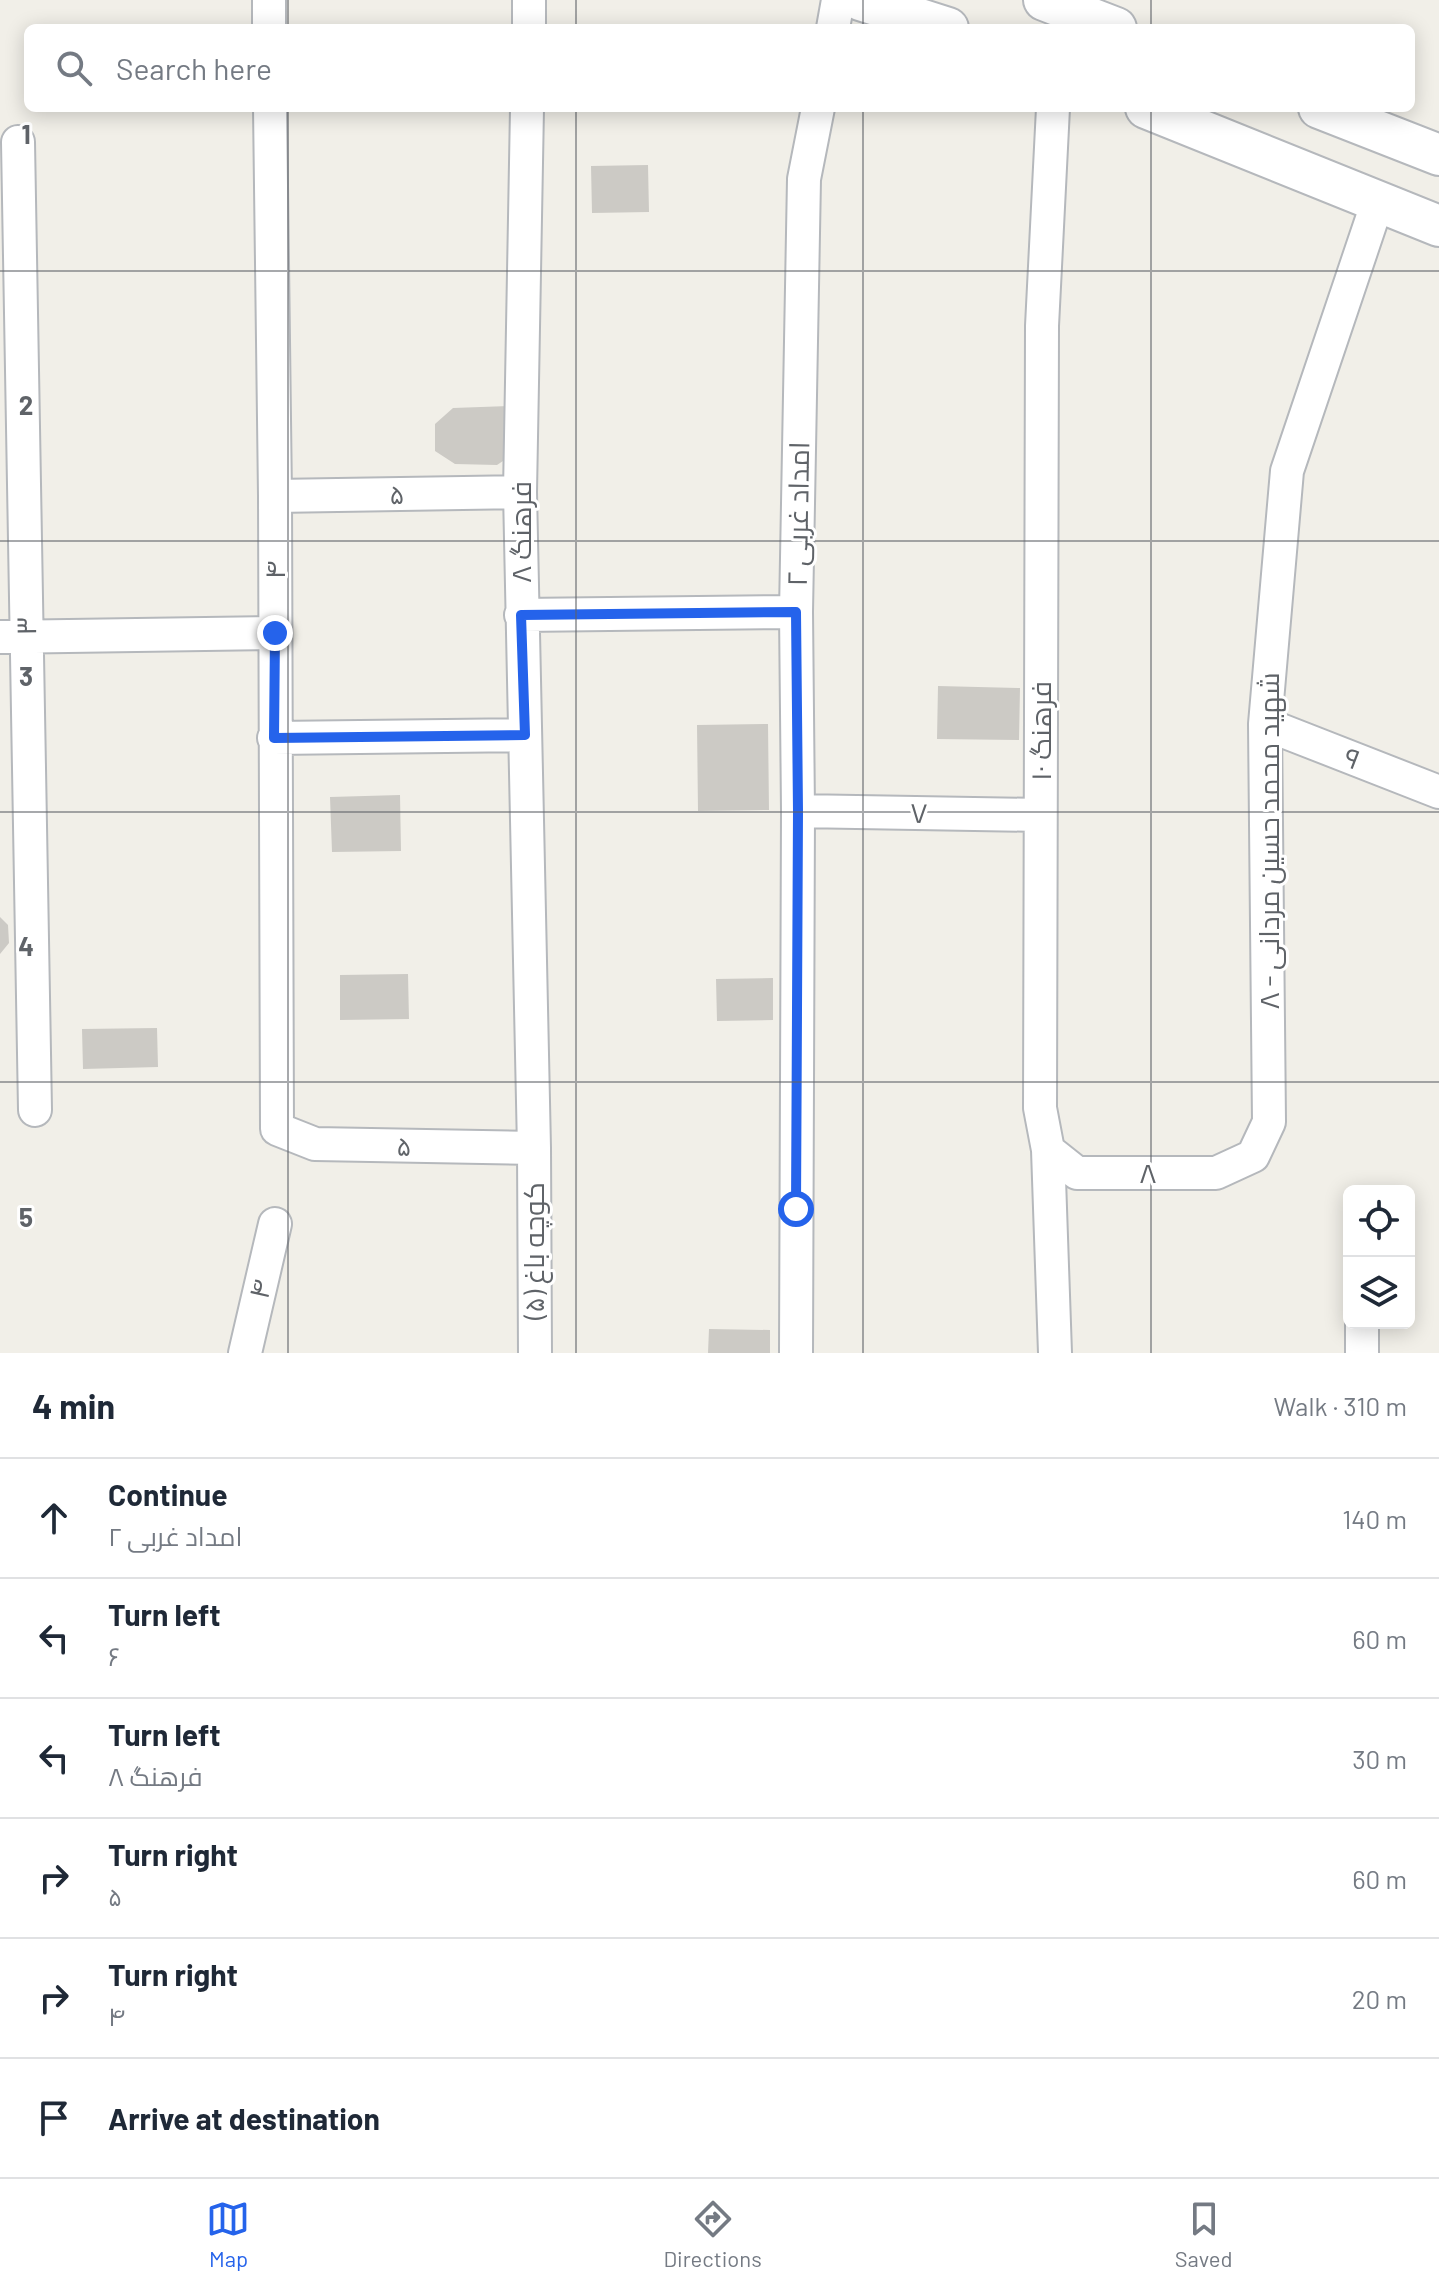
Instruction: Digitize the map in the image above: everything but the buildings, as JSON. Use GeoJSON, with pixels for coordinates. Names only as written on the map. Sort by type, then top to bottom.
{"type":"FeatureCollection","features":[{"type":"Feature","properties":{"kind":"street"},"geometry":{"type":"LineString","coordinates":[[269,0],[269,24]]}},
{"type":"Feature","properties":{"kind":"street"},"geometry":{"type":"LineString","coordinates":[[529,0],[529,24]]}},
{"type":"Feature","properties":{"kind":"street"},"geometry":{"type":"LineString","coordinates":[[834,24],[838,0]]}},
{"type":"Feature","properties":{"kind":"street"},"geometry":{"type":"LineString","coordinates":[[860,0],[935,24]]}},
{"type":"Feature","properties":{"kind":"street"},"geometry":{"type":"LineString","coordinates":[[1044,0],[1106,24]]}},
{"type":"Feature","properties":{"kind":"street","name":"۴"},"geometry":{"type":"LineString","coordinates":[[270,112],[277,1129]]}},
{"type":"Feature","properties":{"kind":"street","name":"فرهنگ ۸"},"geometry":{"type":"LineString","coordinates":[[527,112],[520,492],[534,1148]]}},
{"type":"Feature","properties":{"kind":"street","name":"امداد غربی ۲"},"geometry":{"type":"LineString","coordinates":[[796,1353],[796,612],[804,179],[817,112]]}},
{"type":"Feature","properties":{"kind":"street","name":"فرهنگ ۱۰"},"geometry":{"type":"LineString","coordinates":[[1053,112],[1042,326],[1040,1108],[1048,1150],[1055,1353]]}},
{"type":"Feature","properties":{"kind":"street"},"geometry":{"type":"LineString","coordinates":[[1156,112],[1439,226]]}},
{"type":"Feature","properties":{"kind":"street"},"geometry":{"type":"LineString","coordinates":[[1329,112],[1439,155]]}},
{"type":"Feature","properties":{"kind":"street","name":"۳"},"geometry":{"type":"LineString","coordinates":[[18,142],[13,637],[35,1110]]}},
{"type":"Feature","properties":{"kind":"street","name":"شهید محمد حسین مردانی - ۸"},"geometry":{"type":"LineString","coordinates":[[1253,1156],[1269,1122],[1265,724],[1287,471],[1378,201]]}},
{"type":"Feature","properties":{"kind":"street","name":"۵"},"geometry":{"type":"LineString","coordinates":[[275,496],[520,492]]}},
{"type":"Feature","properties":{"kind":"street"},"geometry":{"type":"LineString","coordinates":[[521,615],[796,612]]}},
{"type":"Feature","properties":{"kind":"street"},"geometry":{"type":"LineString","coordinates":[[13,637],[275,633]]}},
{"type":"Feature","properties":{"kind":"street","name":"۹"},"geometry":{"type":"LineString","coordinates":[[1265,724],[1439,792]]}},
{"type":"Feature","properties":{"kind":"street"},"geometry":{"type":"LineString","coordinates":[[274,738],[525,735]]}},
{"type":"Feature","properties":{"kind":"street","name":"۷"},"geometry":{"type":"LineString","coordinates":[[798,811],[1040,815]]}},
{"type":"Feature","properties":{"kind":"street","name":"۵"},"geometry":{"type":"LineString","coordinates":[[277,1129],[315,1144],[534,1148]]}},
{"type":"Feature","properties":{"kind":"street","name":"کوچه باغ (۵)"},"geometry":{"type":"LineString","coordinates":[[534,1148],[535,1353]]}},
{"type":"Feature","properties":{"kind":"street","name":"۸"},"geometry":{"type":"LineString","coordinates":[[1048,1150],[1077,1173],[1216,1173],[1253,1156]]}},
{"type":"Feature","properties":{"kind":"street","name":"۴"},"geometry":{"type":"LineString","coordinates":[[245,1353],[275,1224]]}},
{"type":"Feature","properties":{"kind":"street"},"geometry":{"type":"LineString","coordinates":[[1362,1329],[1362,1353]]}},
{"type":"Feature","properties":{"kind":"route"},"geometry":{"type":"LineString","coordinates":[[275,633],[274,738],[525,735],[521,615],[796,612],[796,1209]]}}]}
